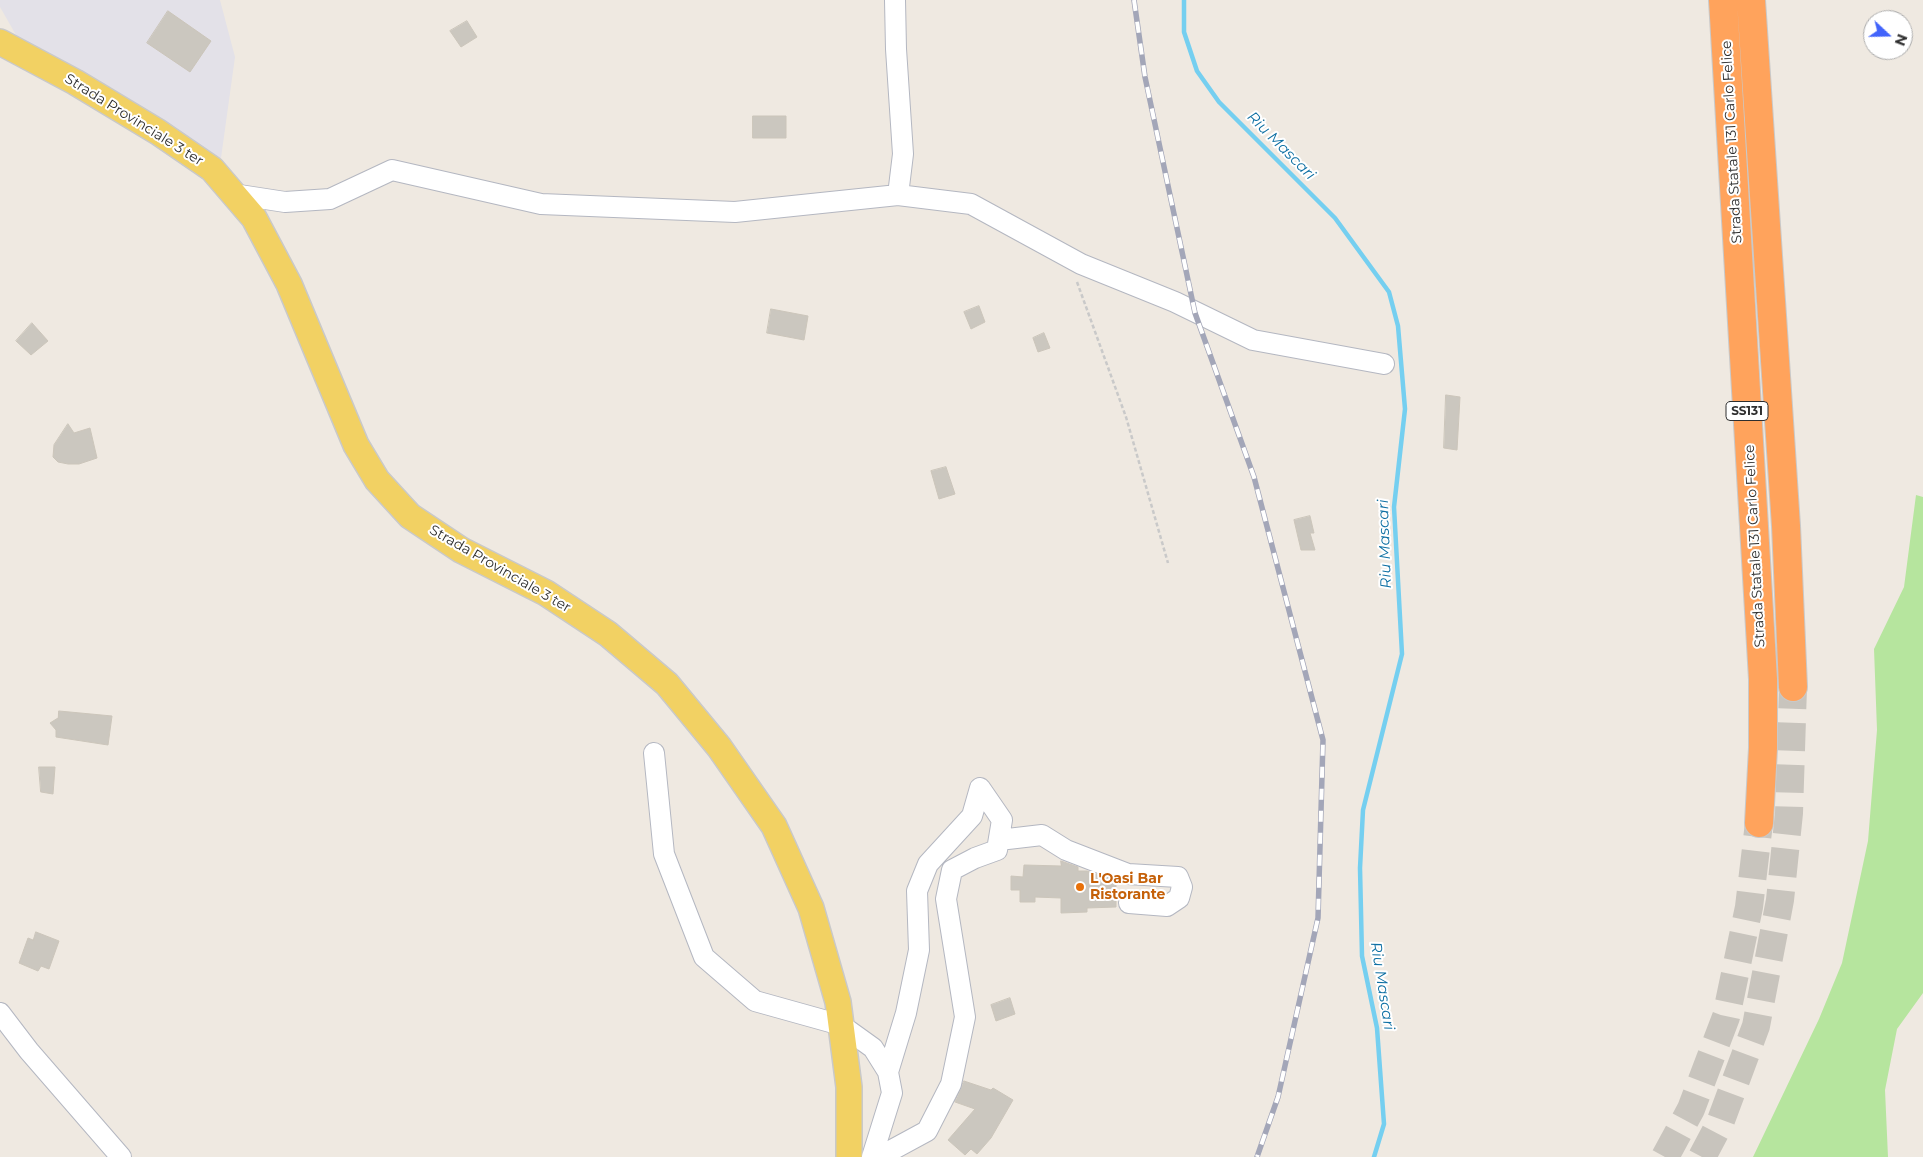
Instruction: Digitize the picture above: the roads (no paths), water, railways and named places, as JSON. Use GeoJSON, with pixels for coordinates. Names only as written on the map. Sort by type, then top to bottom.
{"type":"FeatureCollection","features":[{"type":"Feature","properties":{"kind":"highway","name":"Strada Statale 131 Carlo Felice"},"geometry":{"type":"LineString","coordinates":[[1724,0],[1763,678],[1763,748],[1759,823]]}},
{"type":"Feature","properties":{"kind":"highway","name":"Strada Statale 131 Carlo Felice"},"geometry":{"type":"LineString","coordinates":[[1751,0],[1786,526],[1793,687]]}},
{"type":"Feature","properties":{"kind":"main road","name":"Strada Provinciale 3 ter"},"geometry":{"type":"LineString","coordinates":[[0,42],[75,82],[158,132],[212,169],[254,218],[289,284],[356,445],[377,480],[410,516],[461,550],[546,593],[608,634],[667,684],[719,747],[774,826],[811,908],[838,1002],[849,1087],[849,1157]]}},
{"type":"Feature","properties":{"kind":"street"},"geometry":{"type":"LineString","coordinates":[[896,0],[896,49],[903,154],[898,195]]}},
{"type":"Feature","properties":{"kind":"street"},"geometry":{"type":"LineString","coordinates":[[233,194],[285,202],[330,199],[392,170],[541,204],[735,212],[898,195],[971,204],[1066,255],[1175,302],[1253,340],[1384,364]]}},
{"type":"Feature","properties":{"kind":"street"},"geometry":{"type":"LineString","coordinates":[[654,752],[664,854],[704,957],[755,1001],[841,1025],[873,1048],[888,1072],[892,1093],[872,1157]]}},
{"type":"Feature","properties":{"kind":"street"},"geometry":{"type":"LineString","coordinates":[[879,1157],[928,1131],[951,1084],[965,1018],[946,899],[952,870],[975,858],[998,850],[1002,820],[980,788],[972,816],[928,864],[917,891],[919,950],[906,1013],[888,1072]]}},
{"type":"Feature","properties":{"kind":"street"},"geometry":{"type":"LineString","coordinates":[[999,840],[1042,835],[1066,850],[1128,874],[1178,877],[1182,888],[1179,898],[1167,906],[1129,903]]}},
{"type":"Feature","properties":{"kind":"street"},"geometry":{"type":"LineString","coordinates":[[0,1013],[29,1051],[121,1157]]}},
{"type":"Feature","properties":{"kind":"waterway","name":"Riu Mascari"},"geometry":{"type":"LineString","coordinates":[[1184,0],[1184,32],[1197,71],[1219,102],[1335,218],[1389,292],[1398,326],[1405,409],[1394,507],[1402,654],[1363,810],[1360,868],[1362,956],[1377,1028],[1384,1124],[1374,1157]]}},
{"type":"Feature","properties":{"kind":"tunnel"},"geometry":{"type":"LineString","coordinates":[[1702,1157],[1720,1123],[1756,1026],[1780,900],[1789,813],[1793,687]]}},
{"type":"Feature","properties":{"kind":"tunnel"},"geometry":{"type":"LineString","coordinates":[[1665,1157],[1691,1109],[1726,1017],[1749,907],[1759,823]]}},
{"type":"Feature","properties":{"kind":"railway"},"geometry":{"type":"LineString","coordinates":[[1134,0],[1145,77],[1195,313],[1254,477],[1323,740],[1318,918],[1278,1097],[1257,1157]]}},
{"type":"Feature","properties":{"kind":"place","name":"L'Oasi Bar Ristorante"},"geometry":{"type":"Point","coordinates":[1080,887]}}]}
